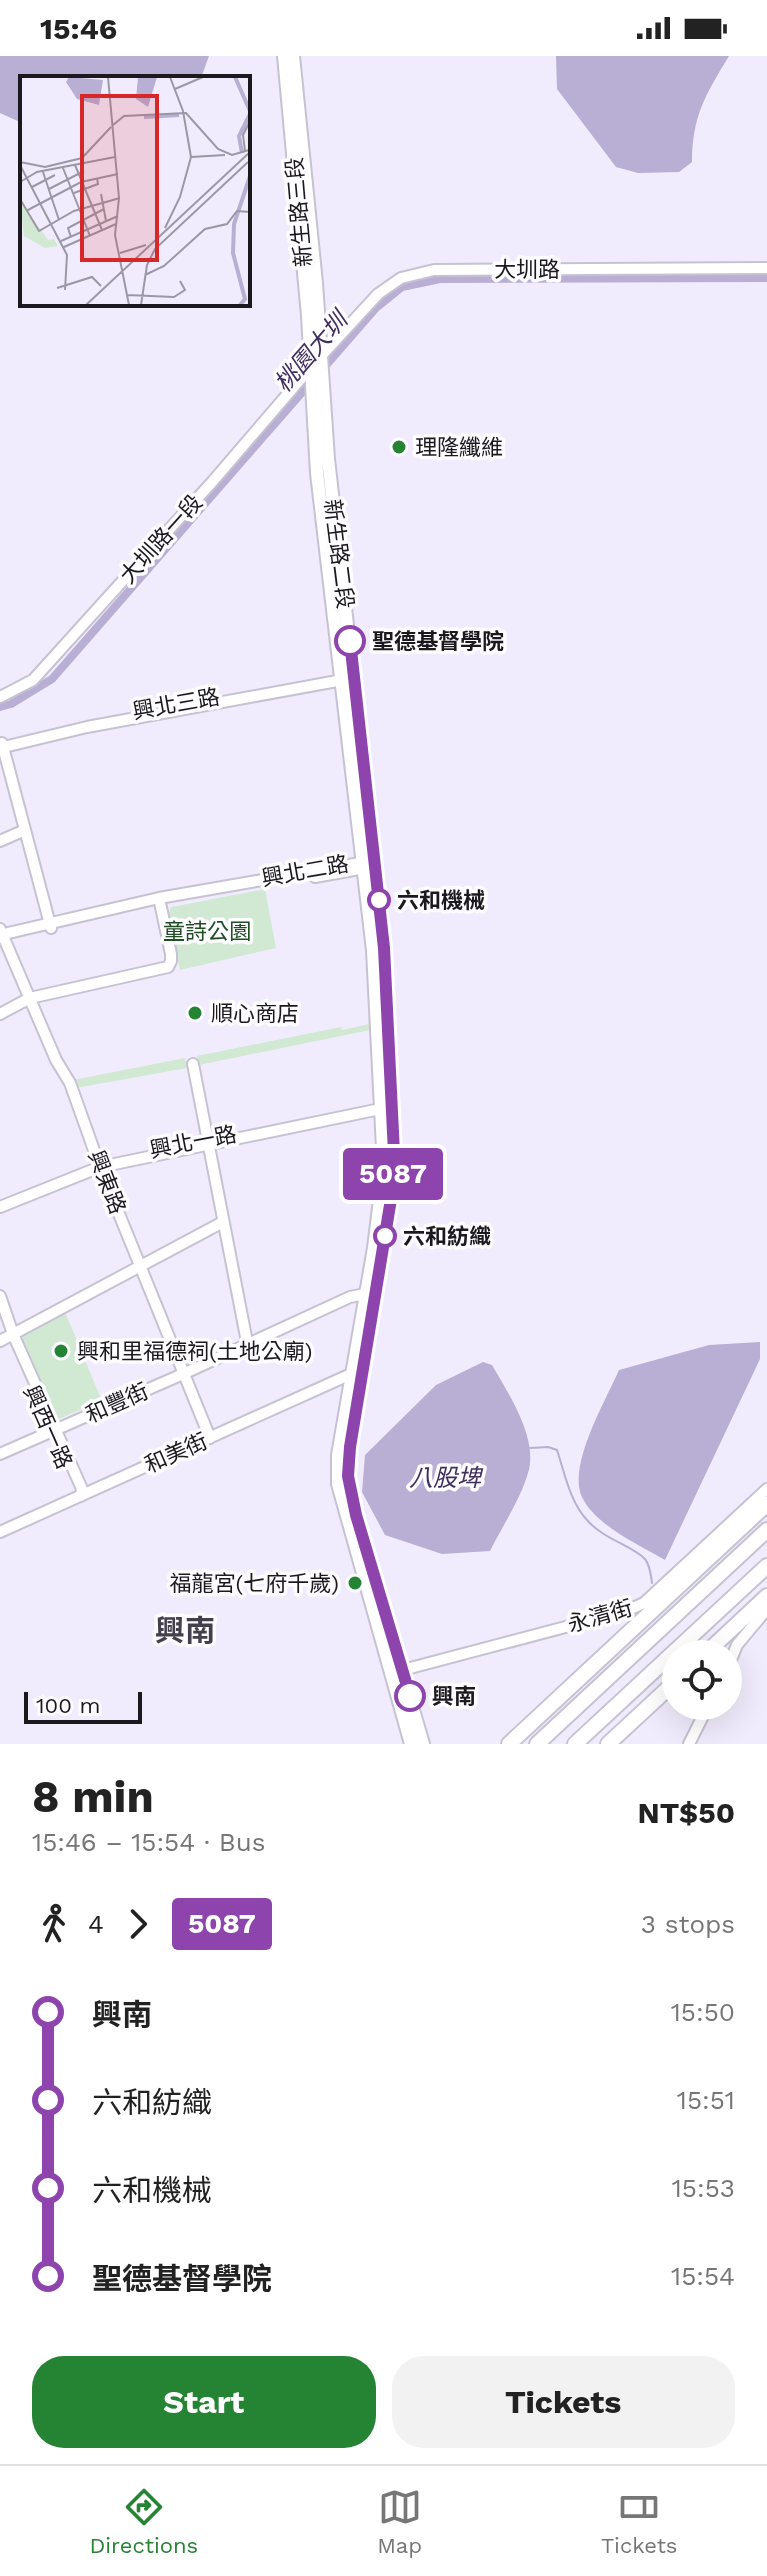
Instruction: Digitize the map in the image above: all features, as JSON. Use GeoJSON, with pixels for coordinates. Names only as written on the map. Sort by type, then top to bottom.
{"type":"FeatureCollection","features":[{"type":"Feature","properties":{"kind":"highway"},"geometry":{"type":"LineString","coordinates":[[509,1744],[767,1504]]}},
{"type":"Feature","properties":{"kind":"highway"},"geometry":{"type":"LineString","coordinates":[[537,1744],[767,1528]]}},
{"type":"Feature","properties":{"kind":"highway"},"geometry":{"type":"LineString","coordinates":[[575,1744],[767,1569]]}},
{"type":"Feature","properties":{"kind":"highway"},"geometry":{"type":"LineString","coordinates":[[720,1640],[767,1596]]}},
{"type":"Feature","properties":{"kind":"highway"},"geometry":{"type":"LineString","coordinates":[[608,1744],[662,1694]]}},
{"type":"Feature","properties":{"kind":"main road","name":"新生路三段"},"geometry":{"type":"LineString","coordinates":[[284,56],[310,368]]}},
{"type":"Feature","properties":{"kind":"main road","name":"新生路三段"},"geometry":{"type":"LineString","coordinates":[[293,56],[321,356]]}},
{"type":"Feature","properties":{"kind":"main road","name":"新生路二段"},"geometry":{"type":"LineString","coordinates":[[321,356],[346,677]]}},
{"type":"Feature","properties":{"kind":"main road","name":"新生路二段"},"geometry":{"type":"LineString","coordinates":[[310,368],[317,473],[346,677],[368,865],[384,948],[384,1168],[338,1455],[338,1484],[423,1744]]}},
{"type":"Feature","properties":{"kind":"main road","name":"新生路二段"},"geometry":{"type":"LineString","coordinates":[[385,1106],[394,1153],[393,1187],[352,1431],[348,1476],[398,1672],[411,1744]]}},
{"type":"Feature","properties":{"kind":"street","name":"大圳路"},"geometry":{"type":"LineString","coordinates":[[321,356],[378,294],[401,278],[434,270],[767,268]]}},
{"type":"Feature","properties":{"kind":"street","name":"大圳路一段"},"geometry":{"type":"LineString","coordinates":[[0,697],[33,680],[310,368]]}},
{"type":"Feature","properties":{"kind":"street","name":"興北三路"},"geometry":{"type":"LineString","coordinates":[[1,744],[90,719],[346,677]]}},
{"type":"Feature","properties":{"kind":"street"},"geometry":{"type":"LineString","coordinates":[[1,744],[50,925]]}},
{"type":"Feature","properties":{"kind":"street"},"geometry":{"type":"LineString","coordinates":[[0,841],[25,830]]}},
{"type":"Feature","properties":{"kind":"street","name":"興北二路"},"geometry":{"type":"LineString","coordinates":[[2,936],[160,901],[368,865]]}},
{"type":"Feature","properties":{"kind":"street"},"geometry":{"type":"LineString","coordinates":[[0,1014],[30,998],[168,967],[171,954],[160,901]]}},
{"type":"Feature","properties":{"kind":"street","name":"興東路"},"geometry":{"type":"LineString","coordinates":[[2,936],[56,1060],[70,1083],[99,1164],[210,1438]]}},
{"type":"Feature","properties":{"kind":"street"},"geometry":{"type":"LineString","coordinates":[[193,1064],[247,1342]]}},
{"type":"Feature","properties":{"kind":"street","name":"興北一路"},"geometry":{"type":"LineString","coordinates":[[0,1204],[99,1164],[385,1106]]}},
{"type":"Feature","properties":{"kind":"street"},"geometry":{"type":"LineString","coordinates":[[0,1296],[7,1337],[223,1222]]}},
{"type":"Feature","properties":{"kind":"street","name":"和豐街"},"geometry":{"type":"LineString","coordinates":[[0,1454],[183,1374],[247,1342],[350,1297],[365,1294]]}},
{"type":"Feature","properties":{"kind":"street","name":"興西一路"},"geometry":{"type":"LineString","coordinates":[[0,1313],[7,1337],[53,1431],[75,1491],[81,1496]]}},
{"type":"Feature","properties":{"kind":"street","name":"和美街"},"geometry":{"type":"LineString","coordinates":[[0,1532],[351,1374]]}},
{"type":"Feature","properties":{"kind":"street","name":"永清街"},"geometry":{"type":"LineString","coordinates":[[398,1672],[626,1611],[644,1603],[767,1489]]}},
{"type":"Feature","properties":{"kind":"street"},"geometry":{"type":"LineString","coordinates":[[741,1640],[767,1609]]}},
{"type":"Feature","properties":{"kind":"street"},"geometry":{"type":"LineString","coordinates":[[689,1744],[701,1720]]}},
{"type":"Feature","properties":{"kind":"green space","name":"童詩公園"},"geometry":{"type":"Polygon","coordinates":[[[265,889],[276,948],[180,970],[168,915],[171,907],[265,889]]]}},
{"type":"Feature","properties":{"kind":"green space"},"geometry":{"type":"Polygon","coordinates":[[[369,1024],[370,1030],[199,1065],[197,1056],[341,1027],[342,1030],[369,1024]]]}},
{"type":"Feature","properties":{"kind":"green space"},"geometry":{"type":"Polygon","coordinates":[[[185,1058],[187,1068],[76,1088],[73,1080],[185,1058]]]}},
{"type":"Feature","properties":{"kind":"green space"},"geometry":{"type":"Polygon","coordinates":[[[65,1312],[102,1401],[58,1419],[54,1418],[20,1339],[65,1312]]]}},
{"type":"Feature","properties":{"kind":"water"},"geometry":{"type":"Polygon","coordinates":[[[0,56],[209,56],[202,76],[20,76],[20,122],[0,113],[0,56]]]}},
{"type":"Feature","properties":{"kind":"water"},"geometry":{"type":"Polygon","coordinates":[[[556,56],[729,56],[702,106],[695,131],[692,162],[679,172],[638,173],[616,167],[557,89],[556,56]]]}},
{"type":"Feature","properties":{"kind":"water"},"geometry":{"type":"Polygon","coordinates":[[[760,1342],[760,1359],[665,1560],[597,1517],[582,1497],[580,1468],[590,1433],[619,1370],[709,1345],[760,1342]]]}},
{"type":"Feature","properties":{"kind":"water","name":"八股埤"},"geometry":{"type":"Polygon","coordinates":[[[483,1362],[492,1365],[520,1417],[526,1431],[530,1460],[521,1492],[490,1551],[442,1554],[385,1535],[362,1492],[365,1455],[436,1385],[483,1362]]]}},
{"type":"Feature","properties":{"kind":"waterway","name":"桃園大圳"},"geometry":{"type":"LineString","coordinates":[[321,371],[375,309],[402,287],[440,279],[767,278]]}},
{"type":"Feature","properties":{"kind":"waterway","name":"桃園大圳"},"geometry":{"type":"LineString","coordinates":[[0,707],[11,704],[52,679],[312,381]]}},
{"type":"Feature","properties":{"kind":"waterway"},"geometry":{"type":"LineString","coordinates":[[530,1448],[557,1450],[581,1513],[594,1527],[645,1559],[652,1583]]}},
{"type":"Feature","properties":{"kind":"bus line","name":"5087"},"geometry":{"type":"LineString","coordinates":[[350,641],[384,948],[394,1153],[393,1187],[350,1447],[348,1476],[356,1515],[410,1696]]}},
{"type":"Feature","properties":{"kind":"place","name":"理隆纖維"},"geometry":{"type":"Point","coordinates":[399,447]}},
{"type":"Feature","properties":{"kind":"place","name":"聖德基督學院"},"geometry":{"type":"Point","coordinates":[350,641]}},
{"type":"Feature","properties":{"kind":"place","name":"六和機械"},"geometry":{"type":"Point","coordinates":[379,900]}},
{"type":"Feature","properties":{"kind":"place","name":"順心商店"},"geometry":{"type":"Point","coordinates":[195,1013]}},
{"type":"Feature","properties":{"kind":"place","name":"六和紡織"},"geometry":{"type":"Point","coordinates":[385,1236]}},
{"type":"Feature","properties":{"kind":"place","name":"興和里福德祠(土地公廟)"},"geometry":{"type":"Point","coordinates":[61,1351]}},
{"type":"Feature","properties":{"kind":"place","name":"福龍宮(七府千歲)"},"geometry":{"type":"Point","coordinates":[355,1583]}},
{"type":"Feature","properties":{"kind":"place","name":"興南"},"geometry":{"type":"Point","coordinates":[410,1696]}},
{"type":"Feature","properties":{"kind":"district","name":"興南"},"geometry":{"type":"Point","coordinates":[185,1630]}}]}
